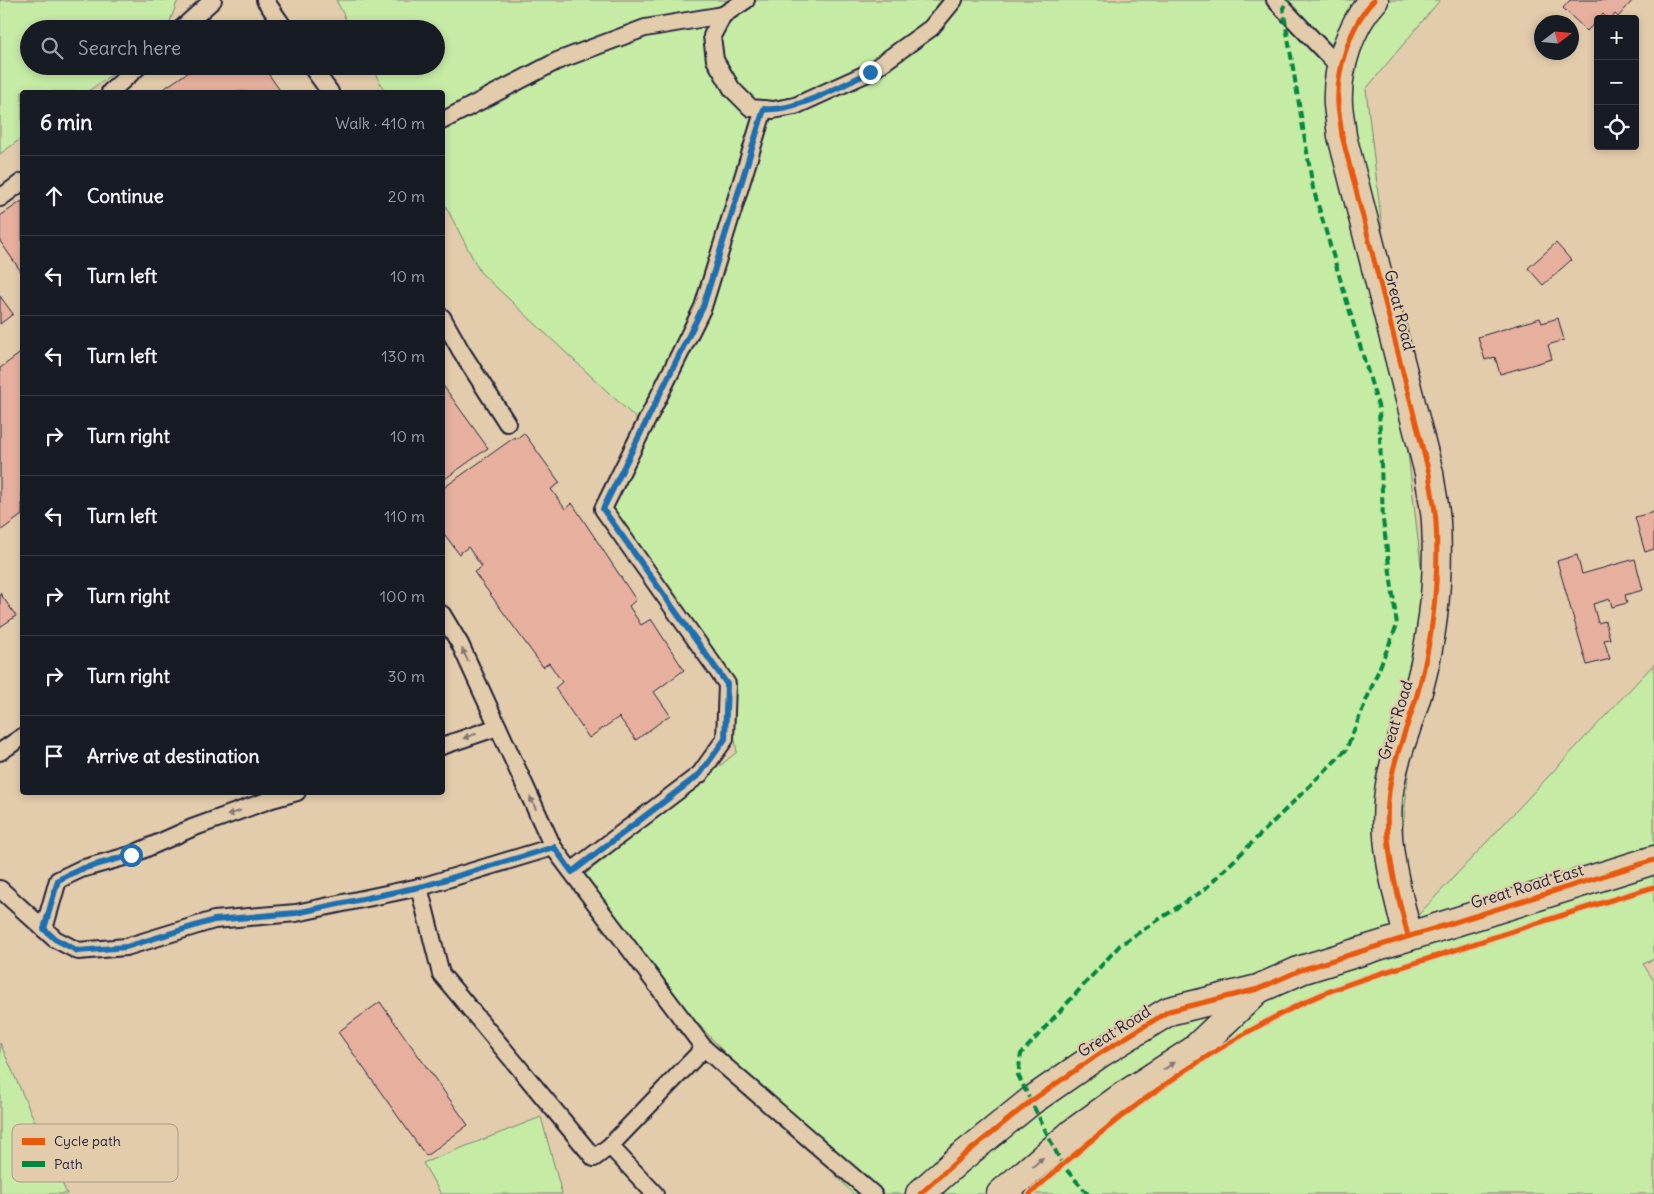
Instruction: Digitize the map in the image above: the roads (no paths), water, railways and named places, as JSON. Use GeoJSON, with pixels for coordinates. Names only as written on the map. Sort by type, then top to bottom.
{"type":"FeatureCollection","features":[{"type":"Feature","properties":{"kind":"street","name":"Great Road"},"geometry":{"type":"LineString","coordinates":[[920,1194],[958,1160],[1031,1101],[1102,1052],[1169,1011],[1258,988],[1301,970],[1408,936],[1394,882],[1388,844],[1388,801],[1394,762],[1420,686],[1432,631],[1437,576],[1436,520],[1429,473],[1342,136],[1338,104],[1341,68],[1352,34],[1374,0]]}},
{"type":"Feature","properties":{"kind":"street","name":"Great Road East"},"geometry":{"type":"LineString","coordinates":[[1408,936],[1654,860]]}},
{"type":"Feature","properties":{"kind":"street","name":"Great Road"},"geometry":{"type":"LineString","coordinates":[[1001,1194],[1074,1132],[1122,1097],[1193,1051],[1258,988]]}},
{"type":"Feature","properties":{"kind":"lane"},"geometry":{"type":"LineString","coordinates":[[191,20],[213,0]]}},
{"type":"Feature","properties":{"kind":"lane"},"geometry":{"type":"LineString","coordinates":[[265,0],[279,20]]}},
{"type":"Feature","properties":{"kind":"lane"},"geometry":{"type":"LineString","coordinates":[[445,119],[557,61],[645,28],[723,15],[746,0]]}},
{"type":"Feature","properties":{"kind":"lane"},"geometry":{"type":"LineString","coordinates":[[723,15],[712,36],[715,60],[732,88],[751,108],[773,110],[795,106],[870,72],[931,28],[954,0]]}},
{"type":"Feature","properties":{"kind":"lane"},"geometry":{"type":"LineString","coordinates":[[1275,0],[1341,68]]}},
{"type":"Feature","properties":{"kind":"lane"},"geometry":{"type":"LineString","coordinates":[[112,90],[129,75]]}},
{"type":"Feature","properties":{"kind":"lane"},"geometry":{"type":"LineString","coordinates":[[318,75],[329,90]]}},
{"type":"Feature","properties":{"kind":"lane"},"geometry":{"type":"LineString","coordinates":[[572,872],[700,774],[725,739],[727,684],[603,509],[703,307],[764,109]]}},
{"type":"Feature","properties":{"kind":"lane"},"geometry":{"type":"LineString","coordinates":[[0,198],[20,183]]}},
{"type":"Feature","properties":{"kind":"lane"},"geometry":{"type":"LineString","coordinates":[[445,322],[461,351],[507,422]]}},
{"type":"Feature","properties":{"kind":"lane"},"geometry":{"type":"LineString","coordinates":[[445,619],[460,644],[554,847],[572,872],[704,1048],[873,1194]]}},
{"type":"Feature","properties":{"kind":"lane"},"geometry":{"type":"LineString","coordinates":[[445,745],[498,727]]}},
{"type":"Feature","properties":{"kind":"lane"},"geometry":{"type":"LineString","coordinates":[[0,752],[20,738]]}},
{"type":"Feature","properties":{"kind":"lane"},"geometry":{"type":"LineString","coordinates":[[44,929],[58,880],[81,869],[131,855],[192,828],[287,795]]}},
{"type":"Feature","properties":{"kind":"lane"},"geometry":{"type":"LineString","coordinates":[[0,889],[55,939],[78,951],[126,947],[214,920],[296,913],[419,887],[554,847]]}},
{"type":"Feature","properties":{"kind":"lane"},"geometry":{"type":"LineString","coordinates":[[419,887],[441,974],[594,1158],[610,1146],[704,1048]]}},
{"type":"Feature","properties":{"kind":"lane"},"geometry":{"type":"LineString","coordinates":[[610,1146],[655,1194]]}}]}
